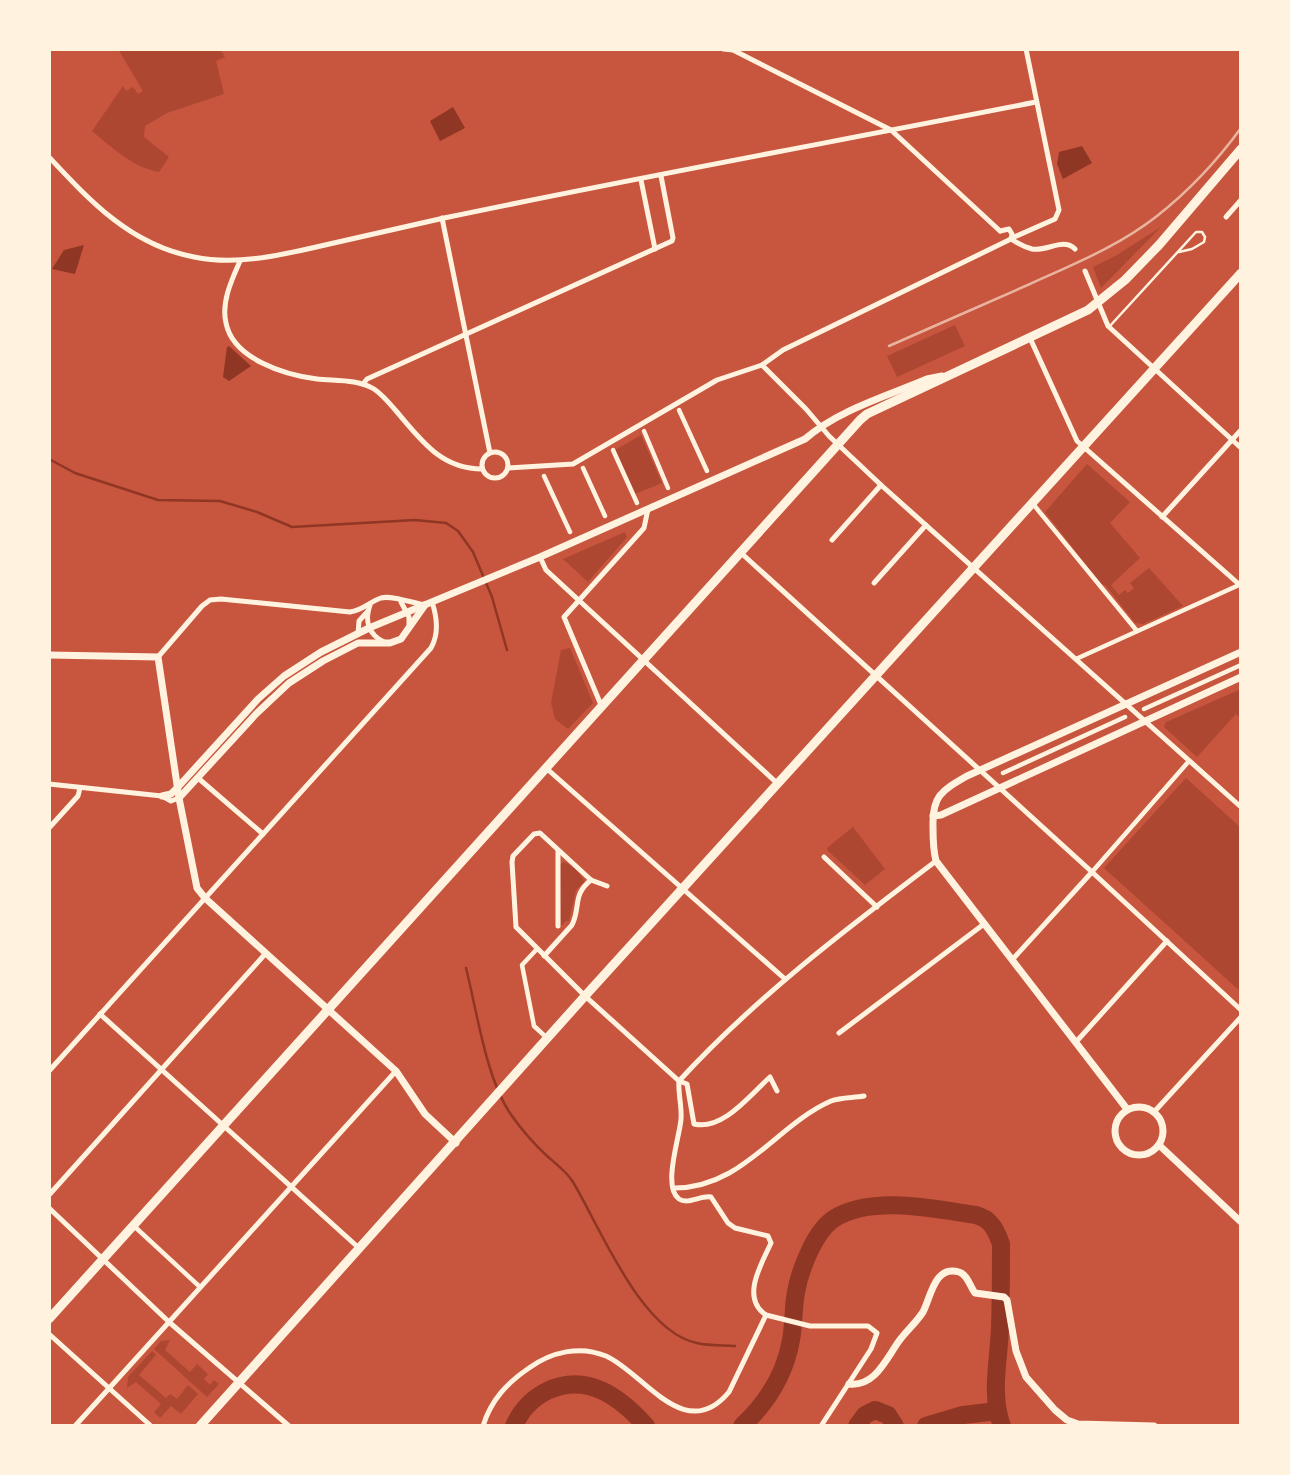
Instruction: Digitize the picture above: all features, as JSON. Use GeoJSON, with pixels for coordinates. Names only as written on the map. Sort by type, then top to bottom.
{"type":"FeatureCollection","features":[{"type":"Feature","properties":{"kind":"main road"},"geometry":{"type":"LineString","coordinates":[[49,1319],[601,705],[867,414],[1087,310],[1125,279],[1159,245],[1241,149]]}},
{"type":"Feature","properties":{"kind":"main road"},"geometry":{"type":"LineString","coordinates":[[200,1426],[585,996],[1240,276]]}},
{"type":"Feature","properties":{"kind":"street"},"geometry":{"type":"LineString","coordinates":[[723,49],[733,50],[891,130],[1000,231]]}},
{"type":"Feature","properties":{"kind":"street"},"geometry":{"type":"LineString","coordinates":[[508,468],[573,464],[717,380],[762,365],[783,350],[1055,219],[1058,205],[1026,49]]}},
{"type":"Feature","properties":{"kind":"street"},"geometry":{"type":"LineString","coordinates":[[49,157],[99,209],[128,232],[151,244],[193,257],[240,261],[279,255],[442,218],[1036,102]]}},
{"type":"Feature","properties":{"kind":"street"},"geometry":{"type":"LineString","coordinates":[[363,384],[367,379],[669,243],[673,238],[661,176]]}},
{"type":"Feature","properties":{"kind":"street"},"geometry":{"type":"LineString","coordinates":[[640,180],[655,249]]}},
{"type":"Feature","properties":{"kind":"street"},"geometry":{"type":"LineString","coordinates":[[1226,217],[1241,200]]}},
{"type":"Feature","properties":{"kind":"street"},"geometry":{"type":"LineString","coordinates":[[442,218],[490,453]]}},
{"type":"Feature","properties":{"kind":"street"},"geometry":{"type":"LineString","coordinates":[[1000,231],[1009,229],[1011,239]]}},
{"type":"Feature","properties":{"kind":"street"},"geometry":{"type":"LineString","coordinates":[[1000,231],[999,237],[1004,242]]}},
{"type":"Feature","properties":{"kind":"street"},"geometry":{"type":"LineString","coordinates":[[1011,239],[1032,249],[1049,249],[1063,243],[1071,244],[1075,249]]}},
{"type":"Feature","properties":{"kind":"street"},"geometry":{"type":"LineString","coordinates":[[240,261],[229,290],[225,312],[228,329],[238,345],[262,362],[284,371],[315,379],[363,384],[382,395],[422,443],[437,456],[457,466],[482,469]]}},
{"type":"Feature","properties":{"kind":"street"},"geometry":{"type":"LineString","coordinates":[[1085,271],[1109,327],[1241,448]]}},
{"type":"Feature","properties":{"kind":"street"},"geometry":{"type":"LineString","coordinates":[[1030,338],[1073,434],[1084,447],[1240,585],[1076,659]]}},
{"type":"Feature","properties":{"kind":"street"},"geometry":{"type":"LineString","coordinates":[[762,365],[837,444],[881,485],[1241,807]]}},
{"type":"Feature","properties":{"kind":"street"},"geometry":{"type":"LineString","coordinates":[[49,784],[162,796],[171,794],[266,691],[310,658],[407,611],[527,562],[805,439],[820,426],[927,379],[947,376]]}},
{"type":"Feature","properties":{"kind":"street"},"geometry":{"type":"LineString","coordinates":[[679,410],[707,471]]}},
{"type":"Feature","properties":{"kind":"street"},"geometry":{"type":"LineString","coordinates":[[1163,517],[1241,430]]}},
{"type":"Feature","properties":{"kind":"street"},"geometry":{"type":"LineString","coordinates":[[644,431],[668,488]]}},
{"type":"Feature","properties":{"kind":"street"},"geometry":{"type":"LineString","coordinates":[[613,450],[637,503]]}},
{"type":"Feature","properties":{"kind":"street"},"geometry":{"type":"LineString","coordinates":[[498,452],[505,456],[508,468],[504,475],[497,479],[489,478],[482,469],[482,461],[490,453],[498,452]]}},
{"type":"Feature","properties":{"kind":"street"},"geometry":{"type":"LineString","coordinates":[[583,468],[605,516]]}},
{"type":"Feature","properties":{"kind":"street"},"geometry":{"type":"LineString","coordinates":[[544,476],[570,532]]}},
{"type":"Feature","properties":{"kind":"street"},"geometry":{"type":"LineString","coordinates":[[832,540],[881,485]]}},
{"type":"Feature","properties":{"kind":"street"},"geometry":{"type":"LineString","coordinates":[[1032,504],[1137,631]]}},
{"type":"Feature","properties":{"kind":"street"},"geometry":{"type":"LineString","coordinates":[[601,705],[564,617],[643,528],[648,509]]}},
{"type":"Feature","properties":{"kind":"street"},"geometry":{"type":"LineString","coordinates":[[874,583],[926,525]]}},
{"type":"Feature","properties":{"kind":"street"},"geometry":{"type":"LineString","coordinates":[[740,552],[1241,1010]]}},
{"type":"Feature","properties":{"kind":"street"},"geometry":{"type":"LineString","coordinates":[[540,556],[546,570],[778,783]]}},
{"type":"Feature","properties":{"kind":"street"},"geometry":{"type":"LineString","coordinates":[[358,634],[359,621],[381,598],[395,597],[399,600],[429,604]]}},
{"type":"Feature","properties":{"kind":"street"},"geometry":{"type":"LineString","coordinates":[[369,608],[350,612],[222,599],[211,600],[202,606],[158,657],[179,798],[197,888],[205,898],[396,1071],[425,1114],[456,1143]]}},
{"type":"Feature","properties":{"kind":"street"},"geometry":{"type":"LineString","coordinates":[[399,600],[407,611],[408,630]]}},
{"type":"Feature","properties":{"kind":"street"},"geometry":{"type":"LineString","coordinates":[[162,796],[171,801],[179,798],[268,702],[298,677],[358,643],[390,643],[401,639],[429,604]]}},
{"type":"Feature","properties":{"kind":"street"},"geometry":{"type":"LineString","coordinates":[[49,1071],[431,648],[435,640],[436,624],[429,604]]}},
{"type":"Feature","properties":{"kind":"street"},"geometry":{"type":"LineString","coordinates":[[369,608],[369,628],[374,636],[384,642]]}},
{"type":"Feature","properties":{"kind":"street"},"geometry":{"type":"LineString","coordinates":[[1127,1110],[936,861],[933,816],[935,803],[942,792],[980,770],[1241,652]]}},
{"type":"Feature","properties":{"kind":"street"},"geometry":{"type":"LineString","coordinates":[[49,655],[158,657]]}},
{"type":"Feature","properties":{"kind":"street"},"geometry":{"type":"LineString","coordinates":[[1144,709],[1241,665]]}},
{"type":"Feature","properties":{"kind":"street"},"geometry":{"type":"LineString","coordinates":[[933,816],[942,815],[1241,677]]}},
{"type":"Feature","properties":{"kind":"street"},"geometry":{"type":"LineString","coordinates":[[1003,773],[1125,717]]}},
{"type":"Feature","properties":{"kind":"street"},"geometry":{"type":"LineString","coordinates":[[1012,960],[1189,761]]}},
{"type":"Feature","properties":{"kind":"street"},"geometry":{"type":"LineString","coordinates":[[546,768],[785,979]]}},
{"type":"Feature","properties":{"kind":"street"},"geometry":{"type":"LineString","coordinates":[[198,778],[263,834]]}},
{"type":"Feature","properties":{"kind":"street"},"geometry":{"type":"LineString","coordinates":[[49,828],[78,796],[80,788]]}},
{"type":"Feature","properties":{"kind":"street"},"geometry":{"type":"LineString","coordinates":[[607,887],[600,881],[591,880],[540,834],[534,834],[513,856],[516,927],[585,996],[679,1081],[689,1086],[693,1120],[698,1125],[730,1114],[770,1077],[777,1091]]}},
{"type":"Feature","properties":{"kind":"street"},"geometry":{"type":"LineString","coordinates":[[558,851],[558,926]]}},
{"type":"Feature","properties":{"kind":"street"},"geometry":{"type":"LineString","coordinates":[[824,857],[877,907]]}},
{"type":"Feature","properties":{"kind":"street"},"geometry":{"type":"LineString","coordinates":[[821,1426],[877,1338],[876,1331],[868,1326],[810,1326],[766,1315],[757,1306],[754,1292],[758,1267],[771,1243],[768,1236],[735,1228],[728,1223],[711,1197],[683,1200],[677,1197],[673,1188],[673,1164],[681,1121],[679,1081],[705,1052],[785,979],[936,861]]}},
{"type":"Feature","properties":{"kind":"street"},"geometry":{"type":"LineString","coordinates":[[544,956],[572,925],[578,896],[591,880]]}},
{"type":"Feature","properties":{"kind":"street"},"geometry":{"type":"LineString","coordinates":[[839,1033],[985,923]]}},
{"type":"Feature","properties":{"kind":"street"},"geometry":{"type":"LineString","coordinates":[[1076,1042],[1167,941]]}},
{"type":"Feature","properties":{"kind":"street"},"geometry":{"type":"LineString","coordinates":[[537,949],[522,965],[534,1026],[545,1041]]}},
{"type":"Feature","properties":{"kind":"street"},"geometry":{"type":"LineString","coordinates":[[49,1195],[266,953]]}},
{"type":"Feature","properties":{"kind":"street"},"geometry":{"type":"LineString","coordinates":[[100,1014],[360,1249]]}},
{"type":"Feature","properties":{"kind":"street"},"geometry":{"type":"LineString","coordinates":[[1154,1112],[1241,1017]]}},
{"type":"Feature","properties":{"kind":"street"},"geometry":{"type":"LineString","coordinates":[[75,1426],[396,1071]]}},
{"type":"Feature","properties":{"kind":"street"},"geometry":{"type":"LineString","coordinates":[[673,1188],[697,1186],[754,1158],[830,1101],[863,1096]]}},
{"type":"Feature","properties":{"kind":"street"},"geometry":{"type":"LineString","coordinates":[[1140,1107],[1154,1112],[1163,1128],[1159,1145],[1144,1154],[1133,1154],[1123,1149],[1117,1140],[1115,1129],[1118,1118],[1127,1110],[1140,1107]]}},
{"type":"Feature","properties":{"kind":"street"},"geometry":{"type":"LineString","coordinates":[[1159,1145],[1241,1221]]}},
{"type":"Feature","properties":{"kind":"street"},"geometry":{"type":"LineString","coordinates":[[49,1208],[169,1322],[289,1426]]}},
{"type":"Feature","properties":{"kind":"street"},"geometry":{"type":"LineString","coordinates":[[134,1226],[200,1287]]}},
{"type":"Feature","properties":{"kind":"street"},"geometry":{"type":"LineString","coordinates":[[849,1384],[867,1381],[880,1370],[900,1339],[922,1314],[934,1284],[943,1274],[959,1272],[979,1296],[1004,1297],[1007,1300],[1016,1351],[1023,1372],[1036,1391],[1067,1420],[1078,1424],[1154,1426]]}},
{"type":"Feature","properties":{"kind":"street"},"geometry":{"type":"LineString","coordinates":[[483,1426],[494,1401],[515,1377],[549,1356],[578,1350],[598,1353],[611,1359],[676,1407],[690,1411],[708,1409],[729,1392],[766,1315]]}},
{"type":"Feature","properties":{"kind":"street"},"geometry":{"type":"LineString","coordinates":[[49,1334],[151,1426]]}},
{"type":"Feature","properties":{"kind":"lane"},"geometry":{"type":"LineString","coordinates":[[1109,327],[1196,232],[1202,232],[1204,242],[1192,249],[1179,251]]}},
{"type":"Feature","properties":{"kind":"shaded area"},"geometry":{"type":"Polygon","coordinates":[[[118,49],[220,49],[225,57],[216,61],[224,94],[167,113],[145,126],[144,137],[169,157],[159,172],[131,161],[92,131],[123,86],[126,91],[133,87],[138,94],[143,91],[118,49]]]}},
{"type":"Feature","properties":{"kind":"shaded area"},"geometry":{"type":"Polygon","coordinates":[[[453,107],[465,128],[440,141],[430,121],[453,107]]]}},
{"type":"Feature","properties":{"kind":"shaded area"},"geometry":{"type":"Polygon","coordinates":[[[1082,146],[1092,163],[1063,179],[1057,164],[1059,152],[1082,146]]]}},
{"type":"Feature","properties":{"kind":"shaded area"},"geometry":{"type":"Polygon","coordinates":[[[1161,227],[1101,288],[1093,267],[1161,227]]]}},
{"type":"Feature","properties":{"kind":"shaded area"},"geometry":{"type":"Polygon","coordinates":[[[84,245],[75,274],[52,269],[64,250],[84,245]]]}},
{"type":"Feature","properties":{"kind":"shaded area"},"geometry":{"type":"Polygon","coordinates":[[[955,325],[965,346],[897,377],[887,356],[955,325]]]}},
{"type":"Feature","properties":{"kind":"shaded area"},"geometry":{"type":"Polygon","coordinates":[[[229,346],[251,366],[229,381],[223,377],[229,346]]]}},
{"type":"Feature","properties":{"kind":"shaded area"},"geometry":{"type":"Polygon","coordinates":[[[641,435],[662,483],[635,494],[615,450],[641,435]]]}},
{"type":"Feature","properties":{"kind":"shaded area"},"geometry":{"type":"Polygon","coordinates":[[[1087,464],[1130,502],[1110,523],[1140,558],[1111,585],[1119,595],[1125,590],[1128,593],[1134,588],[1130,583],[1149,568],[1183,606],[1143,624],[1135,623],[1045,512],[1087,464]]]}},
{"type":"Feature","properties":{"kind":"shaded area"},"geometry":{"type":"Polygon","coordinates":[[[625,532],[627,537],[588,582],[563,559],[625,532]]]}},
{"type":"Feature","properties":{"kind":"shaded area"},"geometry":{"type":"Polygon","coordinates":[[[570,648],[593,703],[568,729],[555,719],[551,703],[561,650],[570,648]]]}},
{"type":"Feature","properties":{"kind":"shaded area"},"geometry":{"type":"Polygon","coordinates":[[[1241,689],[1241,719],[1236,714],[1197,757],[1164,727],[1166,722],[1241,689]]]}},
{"type":"Feature","properties":{"kind":"shaded area"},"geometry":{"type":"Polygon","coordinates":[[[1186,778],[1241,828],[1241,992],[1104,868],[1186,778]]]}},
{"type":"Feature","properties":{"kind":"shaded area"},"geometry":{"type":"Polygon","coordinates":[[[853,827],[885,869],[865,885],[827,850],[853,827]]]}},
{"type":"Feature","properties":{"kind":"shaded area"},"geometry":{"type":"Polygon","coordinates":[[[563,862],[576,870],[584,882],[576,890],[569,921],[561,926],[560,865],[563,862]]]}},
{"type":"Feature","properties":{"kind":"shaded area"},"geometry":{"type":"Polygon","coordinates":[[[170,1340],[165,1350],[190,1372],[197,1364],[208,1374],[204,1379],[210,1385],[214,1380],[219,1384],[207,1397],[154,1349],[161,1341],[170,1340]]]}},
{"type":"Feature","properties":{"kind":"shaded area"},"geometry":{"type":"Polygon","coordinates":[[[152,1351],[156,1355],[139,1375],[166,1398],[170,1394],[177,1399],[188,1385],[198,1394],[181,1414],[171,1406],[160,1418],[154,1412],[161,1404],[136,1382],[127,1388],[128,1377],[152,1351]]]}},
{"type":"Feature","properties":{"kind":"waterway"},"geometry":{"type":"LineString","coordinates":[[49,459],[75,473],[158,500],[220,501],[257,512],[292,527],[415,520],[446,523],[458,531],[473,552],[492,597],[507,650]]}},
{"type":"Feature","properties":{"kind":"waterway"},"geometry":{"type":"LineString","coordinates":[[466,968],[489,1065],[503,1101],[528,1137],[571,1178],[609,1250],[640,1299],[658,1320],[677,1335],[702,1344],[735,1346]]}},
{"type":"Feature","properties":{"kind":"waterway"},"geometry":{"type":"LineString","coordinates":[[742,1426],[767,1398],[784,1365],[791,1340],[798,1283],[815,1241],[835,1218],[850,1211],[886,1205],[976,1215],[986,1219],[995,1230],[1001,1244],[996,1402],[1002,1426]]}},
{"type":"Feature","properties":{"kind":"waterway"},"geometry":{"type":"LineString","coordinates":[[514,1426],[531,1401],[547,1391],[576,1384],[589,1386],[614,1397],[646,1426]]}},
{"type":"Feature","properties":{"kind":"waterway"},"geometry":{"type":"LineString","coordinates":[[857,1426],[865,1415],[875,1410],[888,1415],[895,1426]]}},
{"type":"Feature","properties":{"kind":"waterway"},"geometry":{"type":"LineString","coordinates":[[926,1426],[963,1415],[997,1411]]}},
{"type":"Feature","properties":{"kind":"railway"},"geometry":{"type":"LineString","coordinates":[[889,346],[1080,262],[1142,227],[1192,185],[1241,128]]}}]}
